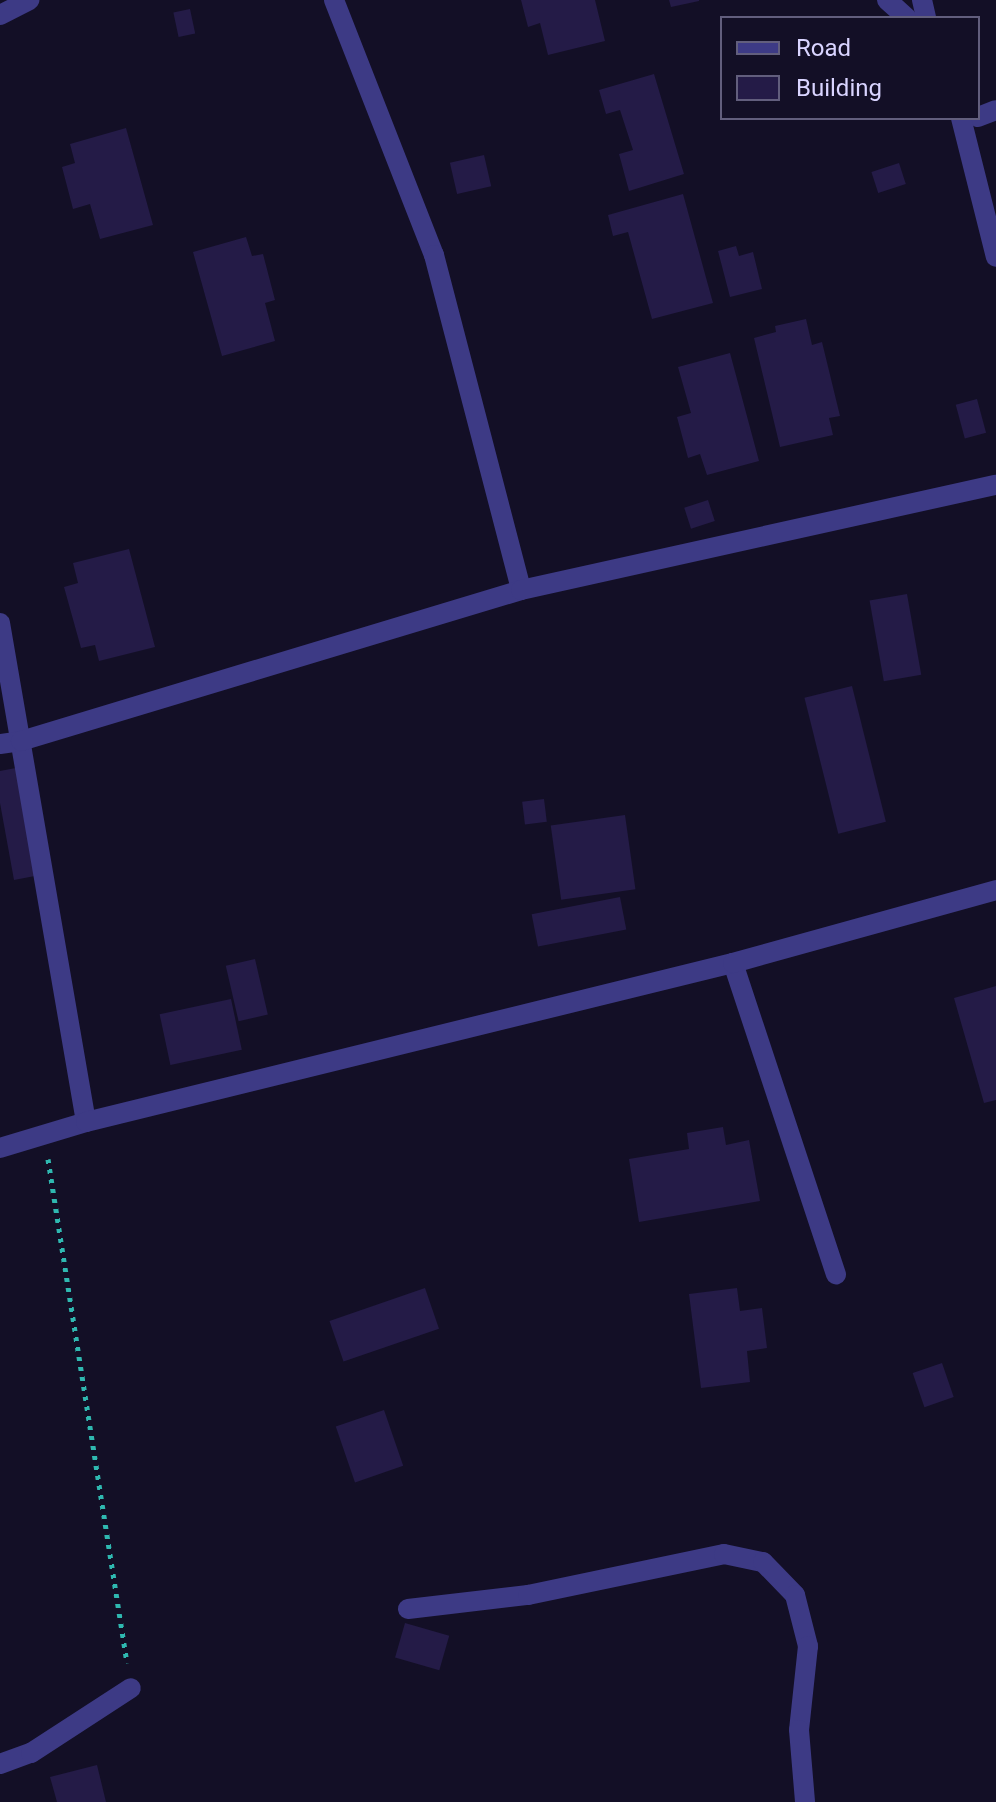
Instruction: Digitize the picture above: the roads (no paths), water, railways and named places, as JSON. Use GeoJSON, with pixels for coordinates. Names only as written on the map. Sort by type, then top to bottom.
{"type":"FeatureCollection","features":[{"type":"Feature","properties":{"kind":"street"},"geometry":{"type":"LineString","coordinates":[[0,15],[29,0]]}},
{"type":"Feature","properties":{"kind":"street"},"geometry":{"type":"LineString","coordinates":[[334,0],[434,255],[521,590]]}},
{"type":"Feature","properties":{"kind":"street"},"geometry":{"type":"LineString","coordinates":[[887,0],[905,16]]}},
{"type":"Feature","properties":{"kind":"street"},"geometry":{"type":"LineString","coordinates":[[969,120],[996,257]]}},
{"type":"Feature","properties":{"kind":"street"},"geometry":{"type":"LineString","coordinates":[[0,744],[21,741],[521,590],[996,485]]}},
{"type":"Feature","properties":{"kind":"street"},"geometry":{"type":"LineString","coordinates":[[0,623],[86,1122]]}},
{"type":"Feature","properties":{"kind":"street"},"geometry":{"type":"LineString","coordinates":[[0,1148],[86,1122],[733,963],[996,890]]}},
{"type":"Feature","properties":{"kind":"street"},"geometry":{"type":"LineString","coordinates":[[733,963],[836,1274]]}},
{"type":"Feature","properties":{"kind":"street"},"geometry":{"type":"LineString","coordinates":[[408,1609],[528,1595],[724,1554],[763,1562],[795,1595],[808,1646],[799,1730],[805,1802]]}},
{"type":"Feature","properties":{"kind":"street"},"geometry":{"type":"LineString","coordinates":[[0,1764],[31,1753],[131,1688]]}}]}
